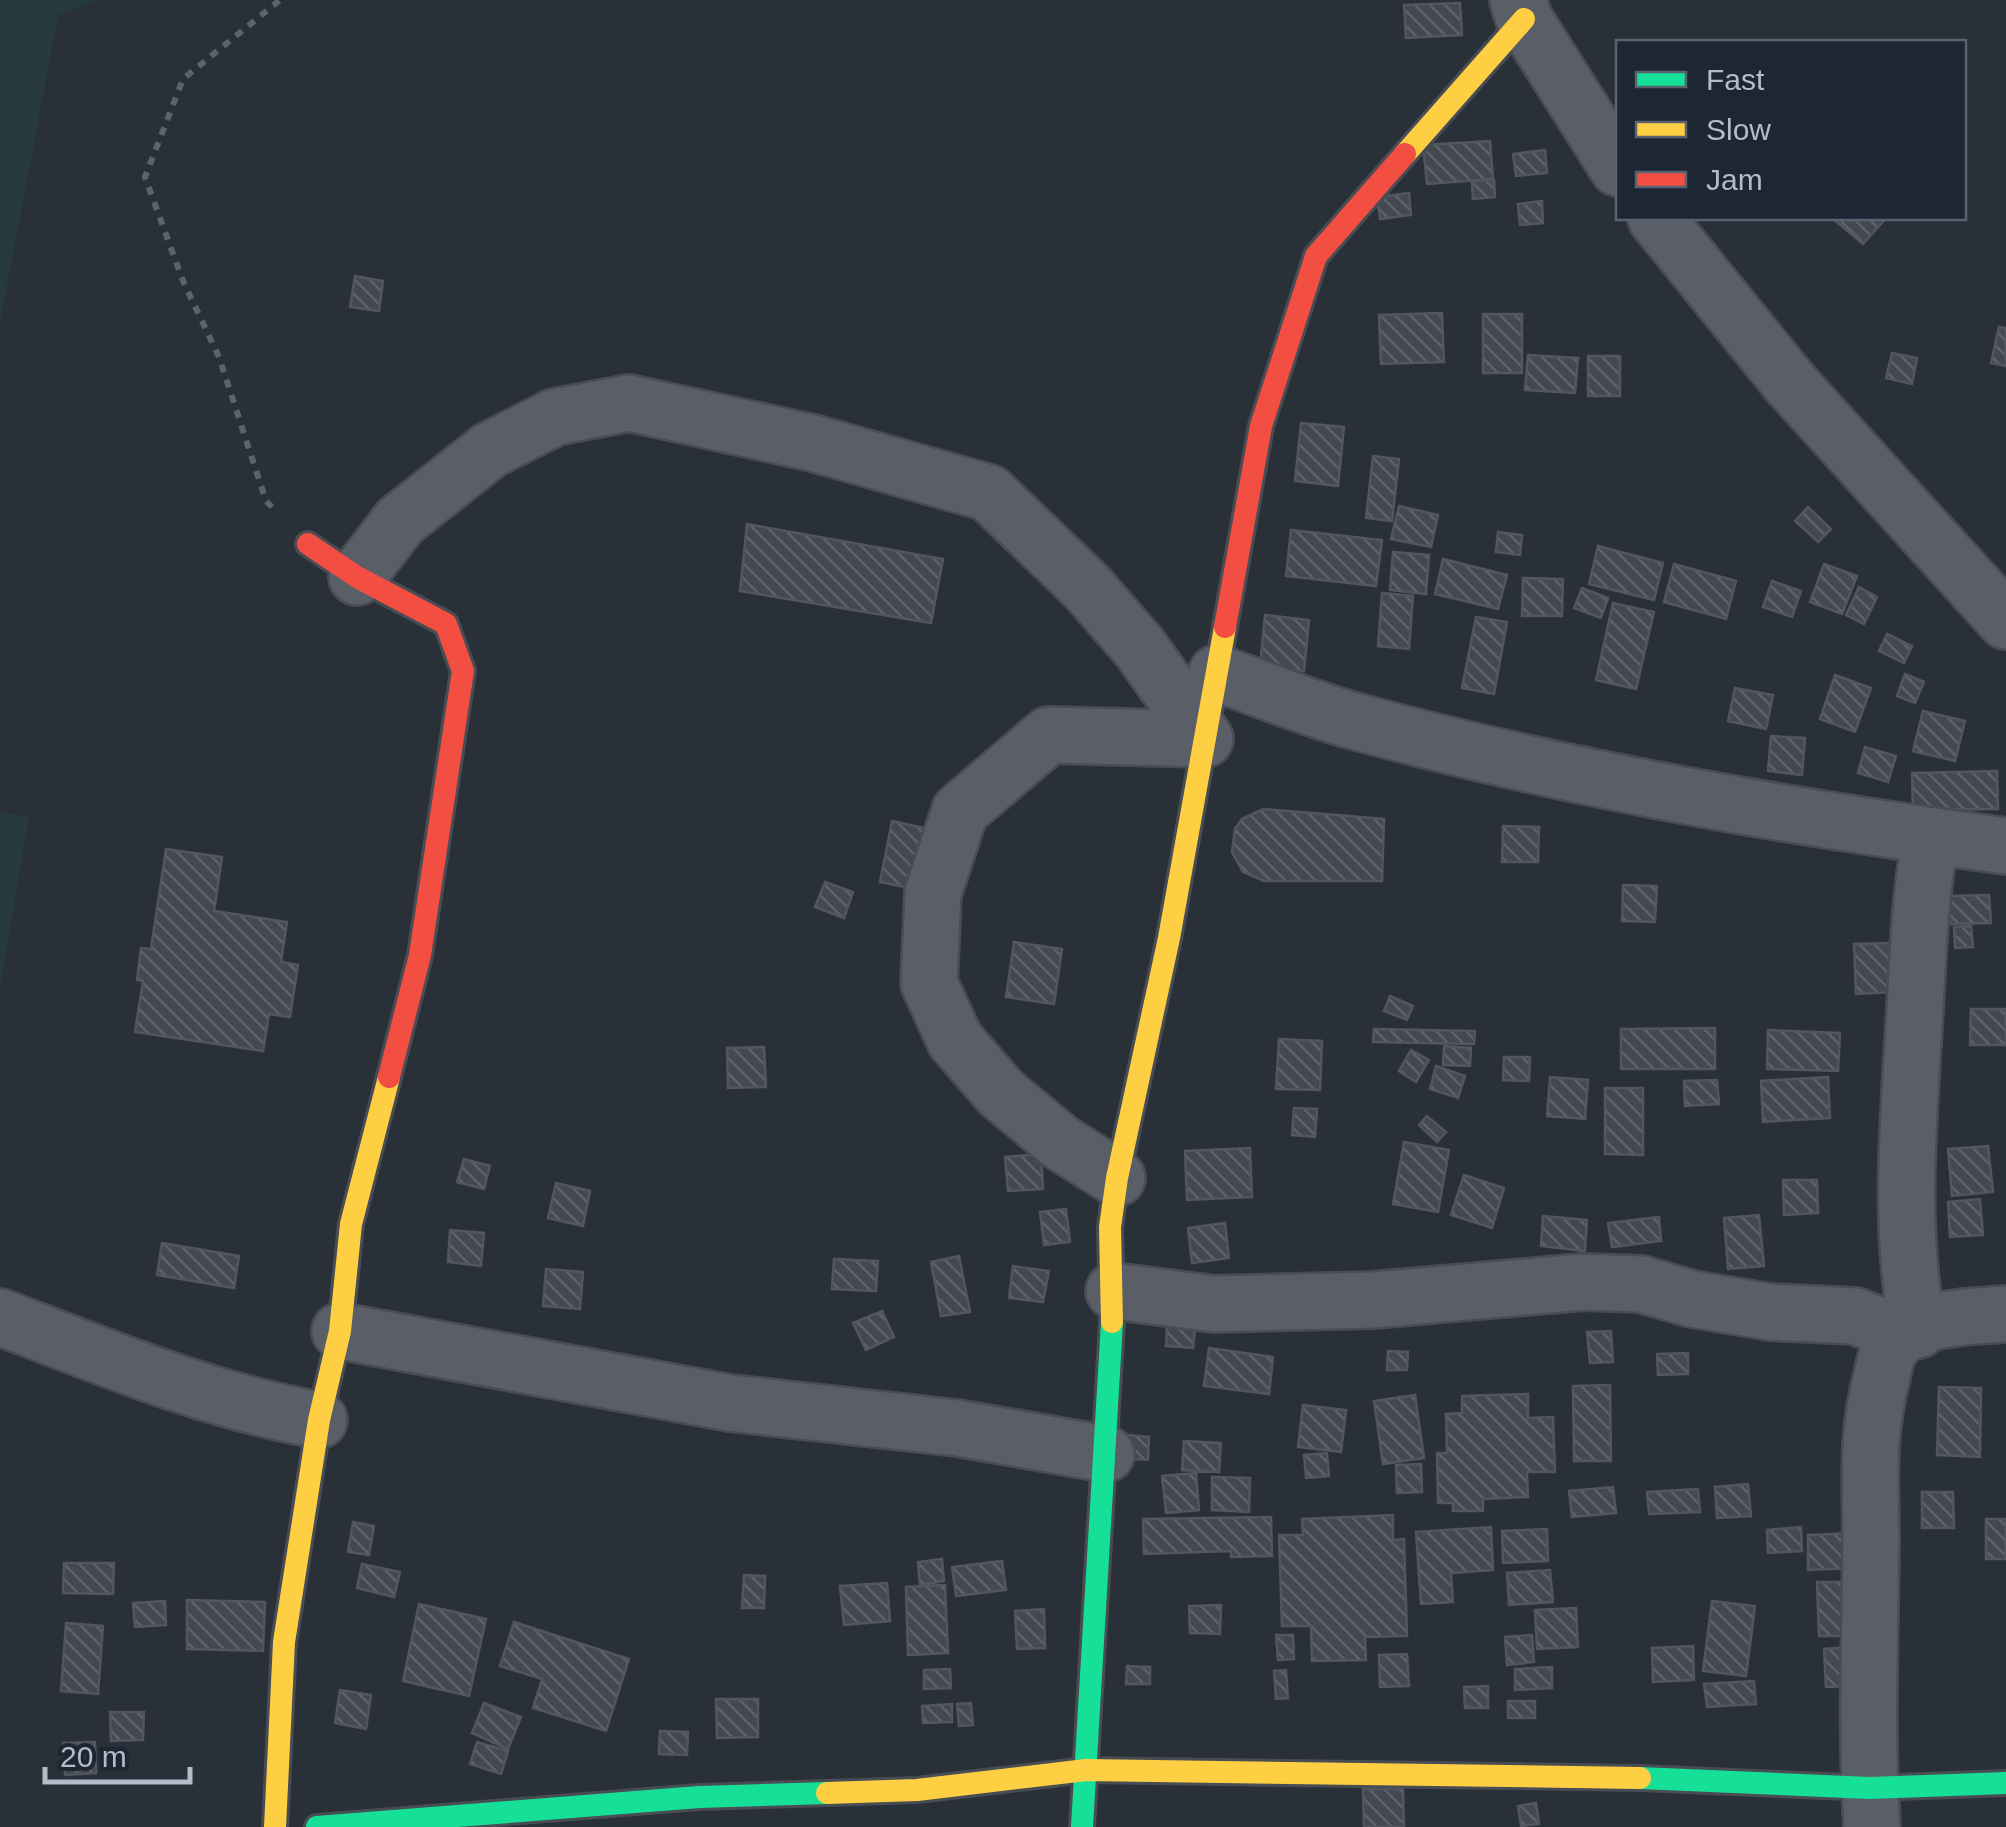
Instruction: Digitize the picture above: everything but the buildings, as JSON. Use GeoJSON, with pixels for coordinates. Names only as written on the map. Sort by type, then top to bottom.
{"type":"FeatureCollection","features":[{"type":"Feature","properties":{"kind":"street"},"geometry":{"type":"LineString","coordinates":[[1082,1827],[1106,1454],[1114,1290],[1110,1226],[1116,1178],[1169,938],[1261,426],[1316,256],[1521,10],[1616,165]]}},
{"type":"Feature","properties":{"kind":"street"},"geometry":{"type":"LineString","coordinates":[[1658,220],[1712,292],[1790,383],[2006,622]]}},
{"type":"Feature","properties":{"kind":"street"},"geometry":{"type":"LineString","coordinates":[[357,577],[400,520],[490,450],[555,417],[628,403],[813,444],[989,493],[1087,587],[1140,648],[1205,739]]}},
{"type":"Feature","properties":{"kind":"street"},"geometry":{"type":"LineString","coordinates":[[275,1827],[284,1642],[319,1420],[340,1331],[350,1224],[420,955],[464,671],[446,624],[357,577],[308,544]]}},
{"type":"Feature","properties":{"kind":"street"},"geometry":{"type":"LineString","coordinates":[[1217,673],[1351,720],[1480,752],[1716,802],[2006,846]]}},
{"type":"Feature","properties":{"kind":"street"},"geometry":{"type":"LineString","coordinates":[[1116,1178],[1060,1142],[1001,1093],[954,1040],[929,983],[933,893],[960,811],[1048,735],[1205,739]]}},
{"type":"Feature","properties":{"kind":"street"},"geometry":{"type":"LineString","coordinates":[[1911,1332],[1905,1247],[1907,1111],[1918,906],[1931,836]]}},
{"type":"Feature","properties":{"kind":"street"},"geometry":{"type":"LineString","coordinates":[[1114,1290],[1214,1304],[1373,1300],[1583,1282],[1641,1284],[1692,1299],[1770,1312],[1855,1316],[1911,1332]]}},
{"type":"Feature","properties":{"kind":"street"},"geometry":{"type":"LineString","coordinates":[[1871,1808],[1871,1539],[1866,1478],[1876,1398],[1889,1349],[1911,1332],[1946,1319],[2006,1314]]}},
{"type":"Feature","properties":{"kind":"street"},"geometry":{"type":"LineString","coordinates":[[0,1316],[124,1365],[273,1412],[319,1420]]}},
{"type":"Feature","properties":{"kind":"street"},"geometry":{"type":"LineString","coordinates":[[340,1331],[730,1403],[957,1428],[1106,1454]]}},
{"type":"Feature","properties":{"kind":"street"},"geometry":{"type":"LineString","coordinates":[[317,1827],[700,1797],[918,1790],[1086,1770],[1696,1779],[1871,1808],[2006,1783]]}},
{"type":"Feature","properties":{"kind":"path"},"geometry":{"type":"LineString","coordinates":[[280,0],[183,79],[145,177],[183,281],[219,357],[266,501],[308,544]]}},
{"type":"Feature","properties":{"kind":"green space"},"geometry":{"type":"Polygon","coordinates":[[[0,0],[96,0],[58,16],[0,323],[0,0]]]}},
{"type":"Feature","properties":{"kind":"green space"},"geometry":{"type":"Polygon","coordinates":[[[0,812],[29,817],[0,988],[0,812]]]}},
{"type":"Feature","properties":{"kind":"traffic: fast"},"geometry":{"type":"LineString","coordinates":[[1082,1827],[1112,1322]]}},
{"type":"Feature","properties":{"kind":"traffic: fast"},"geometry":{"type":"LineString","coordinates":[[1640,1778],[1870,1788],[2006,1783]]}},
{"type":"Feature","properties":{"kind":"traffic: fast"},"geometry":{"type":"LineString","coordinates":[[317,1827],[699,1797],[827,1793]]}},
{"type":"Feature","properties":{"kind":"traffic: slow"},"geometry":{"type":"LineString","coordinates":[[1405,154],[1524,19]]}},
{"type":"Feature","properties":{"kind":"traffic: slow"},"geometry":{"type":"LineString","coordinates":[[1112,1322],[1110,1227],[1117,1178],[1169,938],[1225,627]]}},
{"type":"Feature","properties":{"kind":"traffic: slow"},"geometry":{"type":"LineString","coordinates":[[275,1827],[284,1642],[319,1420],[340,1331],[351,1224],[389,1077]]}},
{"type":"Feature","properties":{"kind":"traffic: slow"},"geometry":{"type":"LineString","coordinates":[[827,1793],[917,1790],[1086,1770],[1640,1778]]}},
{"type":"Feature","properties":{"kind":"traffic: jam"},"geometry":{"type":"LineString","coordinates":[[1225,627],[1261,426],[1316,256],[1405,154]]}},
{"type":"Feature","properties":{"kind":"traffic: jam"},"geometry":{"type":"LineString","coordinates":[[308,544],[357,577],[446,624],[463,671],[420,955],[389,1077]]}}]}
